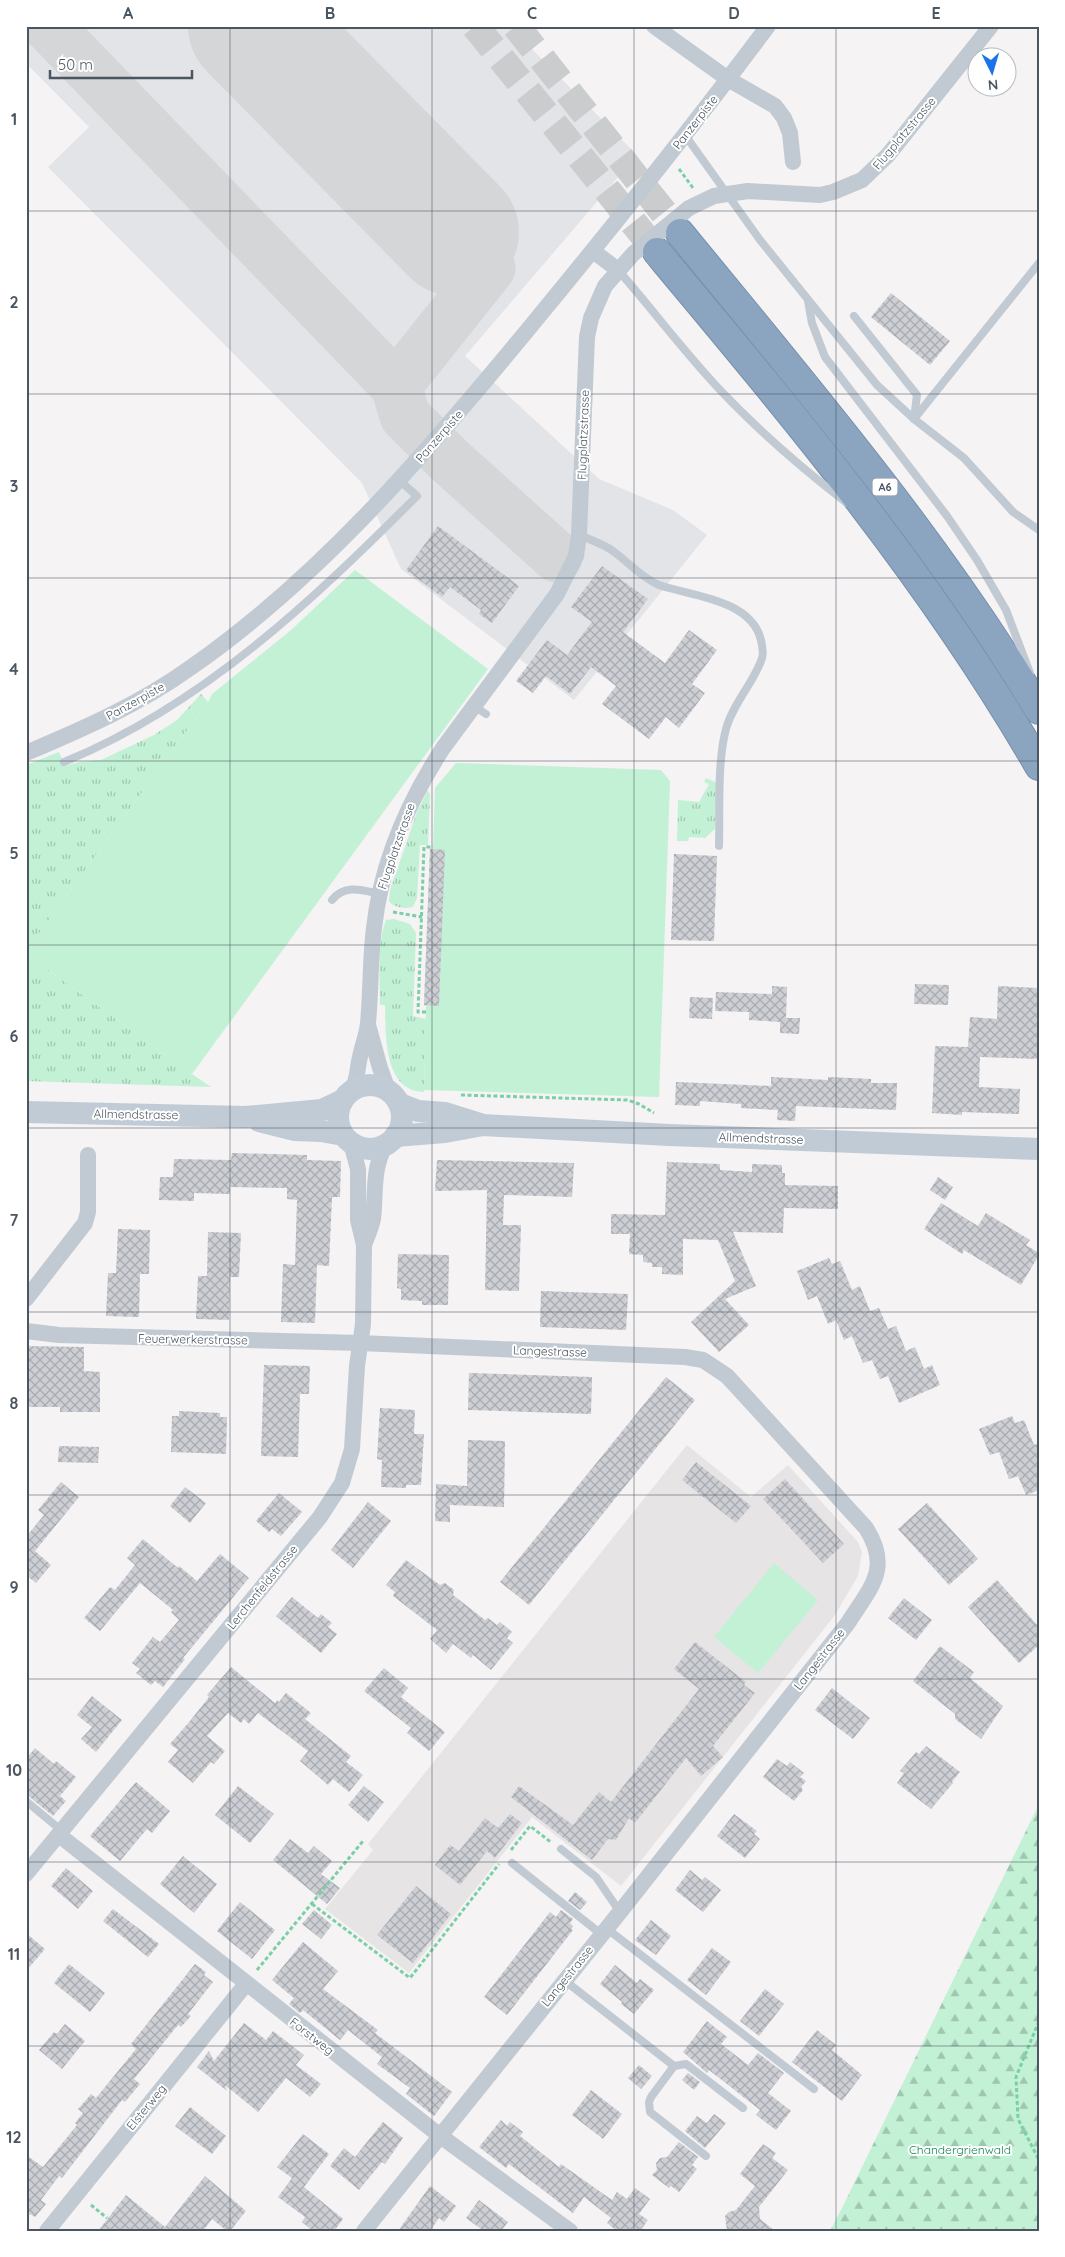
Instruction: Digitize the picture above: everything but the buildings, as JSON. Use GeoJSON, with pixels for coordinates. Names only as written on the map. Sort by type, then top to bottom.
{"type":"FeatureCollection","features":[{"type":"Feature","properties":{"kind":"highway","name":"A6"},"geometry":{"type":"LineString","coordinates":[[680,233],[879,479],[961,590],[1037,699]]}},
{"type":"Feature","properties":{"kind":"highway","name":"A6"},"geometry":{"type":"LineString","coordinates":[[657,252],[795,419],[884,532],[938,606],[992,687],[1039,766]]}},
{"type":"Feature","properties":{"kind":"main road"},"geometry":{"type":"LineString","coordinates":[[373,1085],[394,1097],[401,1122],[391,1140],[370,1149],[358,1147],[347,1139],[338,1118],[346,1095],[373,1085]]}},
{"type":"Feature","properties":{"kind":"main road","name":"Allmendstrasse"},"geometry":{"type":"LineString","coordinates":[[26,1112],[246,1117],[322,1110],[346,1095]]}},
{"type":"Feature","properties":{"kind":"main road","name":"Allmendstrasse"},"geometry":{"type":"LineString","coordinates":[[394,1097],[418,1111],[444,1113],[483,1125]]}},
{"type":"Feature","properties":{"kind":"main road","name":"Allmendstrasse"},"geometry":{"type":"LineString","coordinates":[[246,1117],[295,1130],[321,1131],[347,1139]]}},
{"type":"Feature","properties":{"kind":"main road","name":"Allmendstrasse"},"geometry":{"type":"LineString","coordinates":[[391,1140],[483,1125],[669,1135],[1039,1149]]}},
{"type":"Feature","properties":{"kind":"street"},"geometry":{"type":"LineString","coordinates":[[654,26],[728,79],[775,106],[784,118],[790,133],[792,162]]}},
{"type":"Feature","properties":{"kind":"street","name":"Panzerpiste"},"geometry":{"type":"LineString","coordinates":[[26,753],[71,734],[141,699],[190,669],[239,632],[336,544],[399,480],[454,420],[669,156],[768,26]]}},
{"type":"Feature","properties":{"kind":"street","name":"Flugplatzstrasse"},"geometry":{"type":"LineString","coordinates":[[346,1095],[357,1077],[359,1059],[368,1026],[371,963],[378,902],[390,860],[414,796],[443,748],[480,710],[556,594],[576,556],[579,535],[587,338],[597,303],[605,286],[633,254],[689,208],[703,200],[726,194],[761,191],[820,194],[833,192],[862,180],[888,155],[991,26]]}},
{"type":"Feature","properties":{"kind":"street"},"geometry":{"type":"LineString","coordinates":[[593,251],[618,270]]}},
{"type":"Feature","properties":{"kind":"street","name":"Flugplatzstrasse"},"geometry":{"type":"LineString","coordinates":[[368,1026],[380,1068],[394,1097]]}},
{"type":"Feature","properties":{"kind":"street","name":"Lerchenfeldstrasse"},"geometry":{"type":"LineString","coordinates":[[26,1874],[320,1517],[335,1496],[347,1469],[352,1449],[363,1324],[364,1245],[358,1220],[358,1169],[347,1139]]}},
{"type":"Feature","properties":{"kind":"street","name":"Lerchenfeldstrasse"},"geometry":{"type":"LineString","coordinates":[[364,1245],[372,1220],[378,1166],[391,1140]]}},
{"type":"Feature","properties":{"kind":"street"},"geometry":{"type":"LineString","coordinates":[[26,1300],[85,1223],[88,1212],[88,1154]]}},
{"type":"Feature","properties":{"kind":"street","name":"Feuerwerkerstrasse"},"geometry":{"type":"LineString","coordinates":[[26,1331],[59,1335],[360,1343]]}},
{"type":"Feature","properties":{"kind":"street","name":"Langestrasse"},"geometry":{"type":"LineString","coordinates":[[360,1343],[685,1357],[703,1360],[727,1376],[866,1528],[874,1541],[878,1554],[877,1572],[871,1586],[848,1622],[620,1912],[439,2135],[364,2231]]}},
{"type":"Feature","properties":{"kind":"street","name":"Forstweg"},"geometry":{"type":"LineString","coordinates":[[61,1833],[246,1984],[439,2135],[570,2231]]}},
{"type":"Feature","properties":{"kind":"street","name":"Elsterweg"},"geometry":{"type":"LineString","coordinates":[[47,2231],[246,1984]]}},
{"type":"Feature","properties":{"kind":"lane"},"geometry":{"type":"LineString","coordinates":[[685,135],[726,194],[877,385],[914,419],[964,458],[1013,512],[1039,530]]}},
{"type":"Feature","properties":{"kind":"lane"},"geometry":{"type":"LineString","coordinates":[[914,419],[1039,263]]}},
{"type":"Feature","properties":{"kind":"lane"},"geometry":{"type":"LineString","coordinates":[[618,270],[720,390],[750,420],[814,478],[884,532]]}},
{"type":"Feature","properties":{"kind":"lane"},"geometry":{"type":"LineString","coordinates":[[808,300],[812,323],[825,357],[947,516],[977,560],[1006,610],[1032,679]]}},
{"type":"Feature","properties":{"kind":"lane"},"geometry":{"type":"LineString","coordinates":[[854,316],[917,396],[914,419]]}},
{"type":"Feature","properties":{"kind":"lane"},"geometry":{"type":"LineString","coordinates":[[64,762],[117,738],[158,715],[215,678],[260,642],[327,583],[417,496],[399,480]]}},
{"type":"Feature","properties":{"kind":"lane"},"geometry":{"type":"LineString","coordinates":[[579,535],[612,550],[658,584],[703,596],[737,610],[753,624],[760,635],[763,646],[762,658],[734,709],[726,729],[722,755],[719,846]]}},
{"type":"Feature","properties":{"kind":"lane"},"geometry":{"type":"LineString","coordinates":[[332,900],[341,891],[349,889],[378,902]]}},
{"type":"Feature","properties":{"kind":"lane"},"geometry":{"type":"LineString","coordinates":[[26,1801],[61,1833]]}},
{"type":"Feature","properties":{"kind":"lane"},"geometry":{"type":"LineString","coordinates":[[561,1849],[596,1877],[620,1912]]}},
{"type":"Feature","properties":{"kind":"lane"},"geometry":{"type":"LineString","coordinates":[[512,1863],[814,2089]]}},
{"type":"Feature","properties":{"kind":"lane"},"geometry":{"type":"LineString","coordinates":[[564,1980],[674,2066]]}},
{"type":"Feature","properties":{"kind":"lane"},"geometry":{"type":"LineString","coordinates":[[706,2156],[650,2112],[649,2102],[651,2096],[674,2066],[686,2064],[743,2108]]}},
{"type":"Feature","properties":{"kind":"path"},"geometry":{"type":"LineString","coordinates":[[669,156],[703,200]]}},
{"type":"Feature","properties":{"kind":"path"},"geometry":{"type":"LineString","coordinates":[[426,1012],[418,1012],[424,847],[433,847]]}},
{"type":"Feature","properties":{"kind":"path"},"geometry":{"type":"LineString","coordinates":[[378,902],[422,918]]}},
{"type":"Feature","properties":{"kind":"path"},"geometry":{"type":"LineString","coordinates":[[458,1095],[627,1100],[639,1104],[665,1121],[669,1135]]}},
{"type":"Feature","properties":{"kind":"path"},"geometry":{"type":"LineString","coordinates":[[506,1856],[530,1826],[561,1849]]}},
{"type":"Feature","properties":{"kind":"path"},"geometry":{"type":"LineString","coordinates":[[246,1984],[363,1841]]}},
{"type":"Feature","properties":{"kind":"path"},"geometry":{"type":"LineString","coordinates":[[312,1904],[410,1978],[500,1864]]}},
{"type":"Feature","properties":{"kind":"path"},"geometry":{"type":"LineString","coordinates":[[1039,2021],[1016,2077],[1018,2119],[1039,2160]]}},
{"type":"Feature","properties":{"kind":"path"},"geometry":{"type":"LineString","coordinates":[[94,2207],[108,2218]]}},
{"type":"Feature","properties":{"kind":"shaded area"},"geometry":{"type":"Polygon","coordinates":[[[26,26],[509,26],[637,155],[465,356],[599,479],[673,510],[707,535],[574,700],[401,569],[362,483],[48,167],[89,127],[26,63],[26,26]]]}},
{"type":"Feature","properties":{"kind":"shaded area"},"geometry":{"type":"Polygon","coordinates":[[[687,1445],[751,1497],[788,1465],[858,1542],[862,1552],[858,1576],[835,1615],[621,1886],[532,1817],[409,1973],[325,1909],[373,1850],[368,1844],[687,1445]]]}},
{"type":"Feature","properties":{"kind":"green space"},"geometry":{"type":"Polygon","coordinates":[[[355,570],[488,669],[192,1074],[26,954],[26,951],[212,694],[290,631],[355,570]]]}},
{"type":"Feature","properties":{"kind":"green space"},"geometry":{"type":"Polygon","coordinates":[[[201,694],[208,702],[26,951],[26,765],[59,752],[65,766],[79,762],[101,760],[154,735],[177,720],[201,694]]]}},
{"type":"Feature","properties":{"kind":"green space"},"geometry":{"type":"Polygon","coordinates":[[[456,763],[661,770],[670,781],[659,1097],[424,1090],[426,1006],[424,1005],[430,849],[433,849],[435,788],[456,763]]]}},
{"type":"Feature","properties":{"kind":"green space"},"geometry":{"type":"Polygon","coordinates":[[[706,778],[717,783],[715,829],[705,838],[689,837],[688,841],[677,841],[678,800],[699,802],[709,784],[704,782],[706,778]]]}},
{"type":"Feature","properties":{"kind":"green space"},"geometry":{"type":"Polygon","coordinates":[[[428,790],[430,795],[428,845],[420,845],[417,898],[413,907],[400,907],[389,901],[390,890],[417,812],[428,790]]]}},
{"type":"Feature","properties":{"kind":"green space"},"geometry":{"type":"Polygon","coordinates":[[[394,919],[410,924],[416,933],[413,1016],[426,1019],[424,1092],[411,1089],[401,1082],[394,1072],[387,1045],[385,1005],[380,1005],[381,939],[386,920],[394,919]]]}},
{"type":"Feature","properties":{"kind":"green space"},"geometry":{"type":"Polygon","coordinates":[[[26,954],[192,1074],[211,1087],[26,1081],[26,954]]]}},
{"type":"Feature","properties":{"kind":"green space"},"geometry":{"type":"Polygon","coordinates":[[[774,1563],[818,1600],[758,1673],[714,1637],[774,1563]]]}},
{"type":"Feature","properties":{"kind":"green space","name":"Chandergrienwald"},"geometry":{"type":"Polygon","coordinates":[[[1039,1804],[1039,2231],[830,2231],[842,2208],[1039,1804]]]}},
{"type":"Feature","properties":{"kind":"taxiway"},"geometry":{"type":"LineString","coordinates":[[48,26],[396,386],[405,416],[449,460],[557,557]]}},
{"type":"Feature","properties":{"kind":"taxiway"},"geometry":{"type":"LineString","coordinates":[[396,386],[490,268],[455,232]]}},
{"type":"Feature","properties":{"kind":"runway"},"geometry":{"type":"LineString","coordinates":[[252,26],[455,232]]}},
{"type":"Feature","properties":{"kind":"tunnel"},"geometry":{"type":"LineString","coordinates":[[475,26],[657,252]]}},
{"type":"Feature","properties":{"kind":"tunnel"},"geometry":{"type":"LineString","coordinates":[[516,26],[680,233]]}}]}
